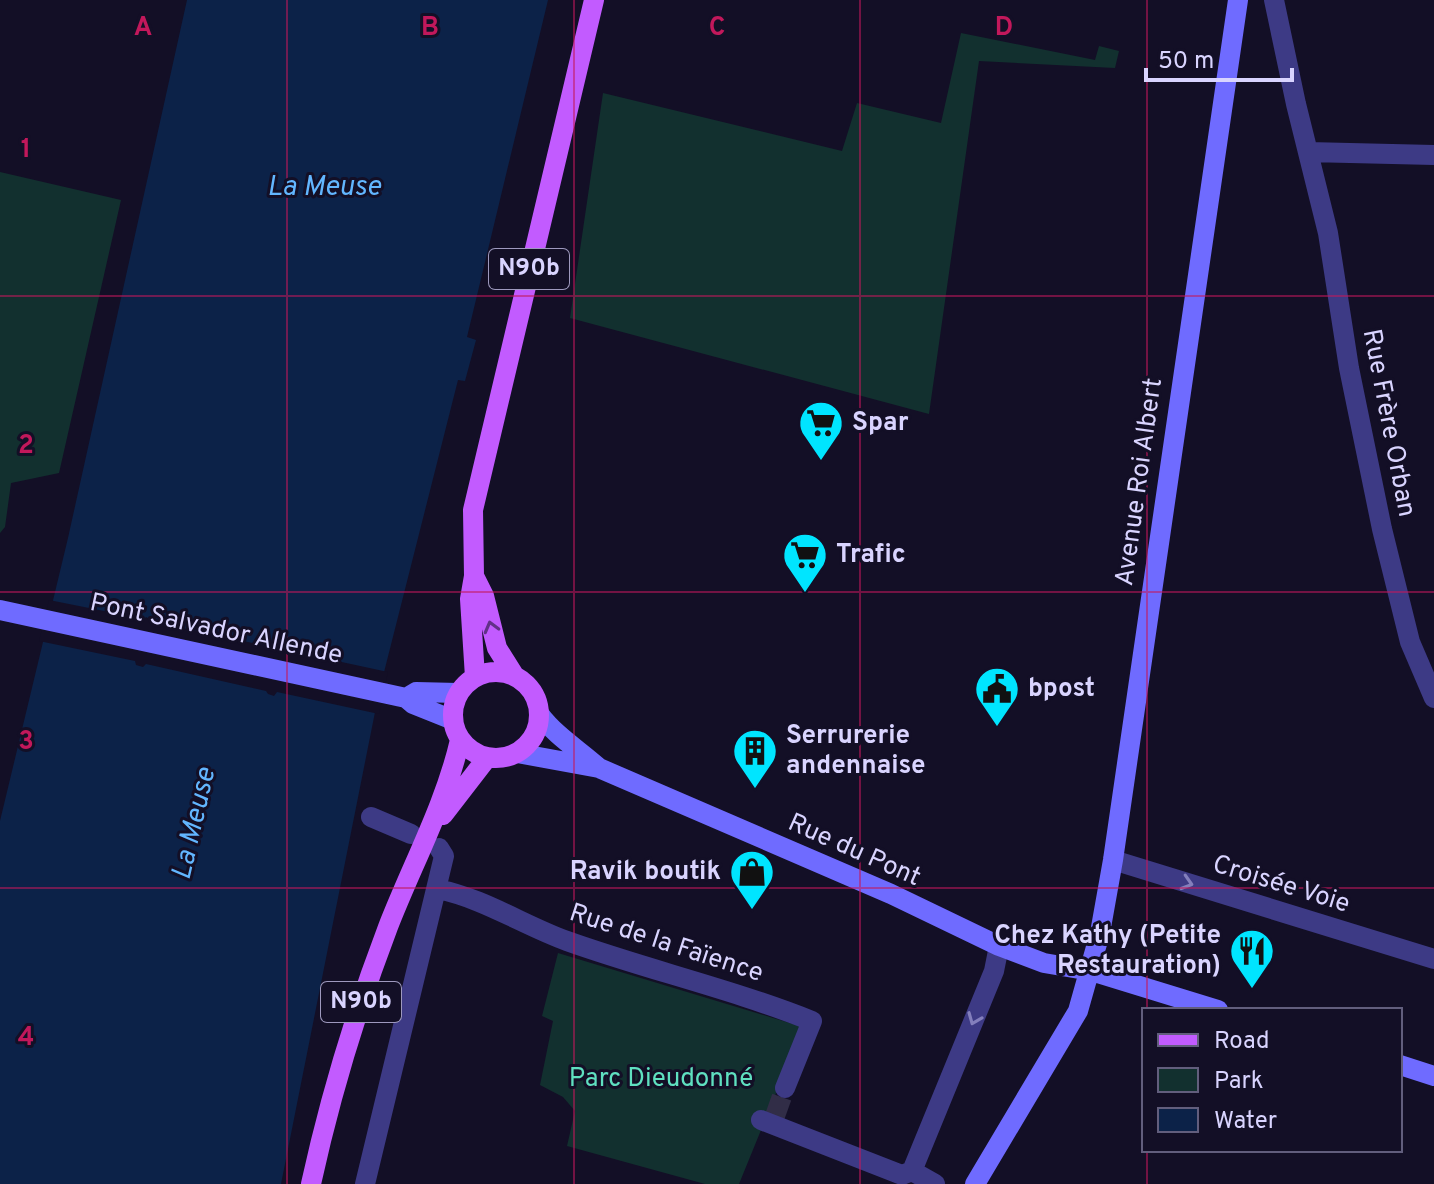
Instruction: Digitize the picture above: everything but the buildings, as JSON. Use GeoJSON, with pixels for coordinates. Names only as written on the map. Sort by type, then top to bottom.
{"type":"FeatureCollection","features":[{"type":"Feature","properties":{"kind":"main road","name":"N90b"},"geometry":{"type":"LineString","coordinates":[[475,677],[470,599],[474,576],[471,539],[473,510],[594,0]]}},
{"type":"Feature","properties":{"kind":"main road","name":"Avenue Roi Albert"},"geometry":{"type":"LineString","coordinates":[[975,1184],[1078,1011],[1091,971],[1113,860],[1238,0]]}},
{"type":"Feature","properties":{"kind":"main road","name":"N90b"},"geometry":{"type":"LineString","coordinates":[[474,576],[484,596],[497,648],[514,675]]}},
{"type":"Feature","properties":{"kind":"main road","name":"Pont Salvador Allende"},"geometry":{"type":"LineString","coordinates":[[8,612],[406,698]]}},
{"type":"Feature","properties":{"kind":"main road"},"geometry":{"type":"LineString","coordinates":[[487,672],[514,675],[528,685],[537,699],[540,715],[537,730],[529,744],[517,753],[504,758],[487,758],[472,751],[460,740],[453,720],[453,706],[458,693],[475,677],[487,672]]}},
{"type":"Feature","properties":{"kind":"main road"},"geometry":{"type":"LineString","coordinates":[[453,720],[413,704],[406,698],[416,692],[458,693]]}},
{"type":"Feature","properties":{"kind":"main road","name":"Rue du Pont"},"geometry":{"type":"LineString","coordinates":[[540,715],[558,736],[575,746],[599,768]]}},
{"type":"Feature","properties":{"kind":"main road","name":"N90b"},"geometry":{"type":"LineString","coordinates":[[311,1184],[325,1119],[365,988],[406,881],[431,826],[460,740]]}},
{"type":"Feature","properties":{"kind":"main road","name":"Rue du Pont"},"geometry":{"type":"LineString","coordinates":[[517,753],[599,768],[891,894],[999,946],[1044,963],[1091,971],[1211,1008]]}},
{"type":"Feature","properties":{"kind":"main road","name":"N90b"},"geometry":{"type":"LineString","coordinates":[[431,826],[487,758]]}},
{"type":"Feature","properties":{"kind":"main road"},"geometry":{"type":"LineString","coordinates":[[1402,1066],[1434,1076]]}},
{"type":"Feature","properties":{"kind":"street","name":"Rue Frère Orban"},"geometry":{"type":"LineString","coordinates":[[1274,0],[1328,233],[1349,368],[1382,529],[1410,642],[1434,698]]}},
{"type":"Feature","properties":{"kind":"street"},"geometry":{"type":"LineString","coordinates":[[1308,152],[1434,155]]}},
{"type":"Feature","properties":{"kind":"street"},"geometry":{"type":"LineString","coordinates":[[371,817],[411,834]]}},
{"type":"Feature","properties":{"kind":"street"},"geometry":{"type":"LineString","coordinates":[[365,1184],[437,889],[444,856],[439,848]]}},
{"type":"Feature","properties":{"kind":"street","name":"Croisée Voie"},"geometry":{"type":"LineString","coordinates":[[1113,860],[1434,959]]}},
{"type":"Feature","properties":{"kind":"street","name":"Rue de la Faïence"},"geometry":{"type":"LineString","coordinates":[[437,889],[461,894],[565,941],[812,1021],[785,1088]]}},
{"type":"Feature","properties":{"kind":"street"},"geometry":{"type":"LineString","coordinates":[[769,1120],[902,1175],[912,1171],[994,971],[999,946]]}},
{"type":"Feature","properties":{"kind":"street"},"geometry":{"type":"LineString","coordinates":[[912,1171],[935,1184]]}},
{"type":"Feature","properties":{"kind":"green space"},"geometry":{"type":"Polygon","coordinates":[[[961,33],[1095,60],[1099,46],[1119,51],[1115,68],[979,61],[929,414],[570,318],[603,93],[842,151],[857,103],[941,123],[961,33]]]}},
{"type":"Feature","properties":{"kind":"green space"},"geometry":{"type":"Polygon","coordinates":[[[0,172],[121,200],[59,473],[11,483],[5,527],[0,533],[0,172]]]}},
{"type":"Feature","properties":{"kind":"green space","name":"Parc Dieudonné"},"geometry":{"type":"Polygon","coordinates":[[[558,953],[803,1027],[739,1184],[705,1184],[567,1146],[575,1111],[563,1097],[540,1085],[553,1021],[542,1016],[558,953]]]}},
{"type":"Feature","properties":{"kind":"water","name":"La Meuse"},"geometry":{"type":"Polygon","coordinates":[[[187,0],[548,0],[467,337],[476,340],[465,381],[458,380],[379,692],[281,1184],[0,1184],[0,821],[68,538],[187,0]]]}},
{"type":"Feature","properties":{"kind":"pier"},"geometry":{"type":"Polygon","coordinates":[[[49,600],[146,617],[155,622],[276,648],[285,647],[286,650],[388,672],[379,714],[277,692],[274,696],[266,691],[146,664],[143,667],[136,665],[135,661],[39,641],[49,600]]]}},
{"type":"Feature","properties":{"kind":"tunnel"},"geometry":{"type":"LineString","coordinates":[[775,1116],[785,1088]]}},
{"type":"Feature","properties":{"kind":"place","name":"Spar"},"geometry":{"type":"Point","coordinates":[821,462]}},
{"type":"Feature","properties":{"kind":"place","name":"Trafic"},"geometry":{"type":"Point","coordinates":[805,594]}},
{"type":"Feature","properties":{"kind":"place","name":"bpost"},"geometry":{"type":"Point","coordinates":[997,728]}},
{"type":"Feature","properties":{"kind":"place","name":"Serrurerie andennaise"},"geometry":{"type":"Point","coordinates":[755,790]}},
{"type":"Feature","properties":{"kind":"place","name":"Ravik boutik"},"geometry":{"type":"Point","coordinates":[752,911]}},
{"type":"Feature","properties":{"kind":"place","name":"Chez Kathy (Petite Restauration)"},"geometry":{"type":"Point","coordinates":[1252,990]}}]}
